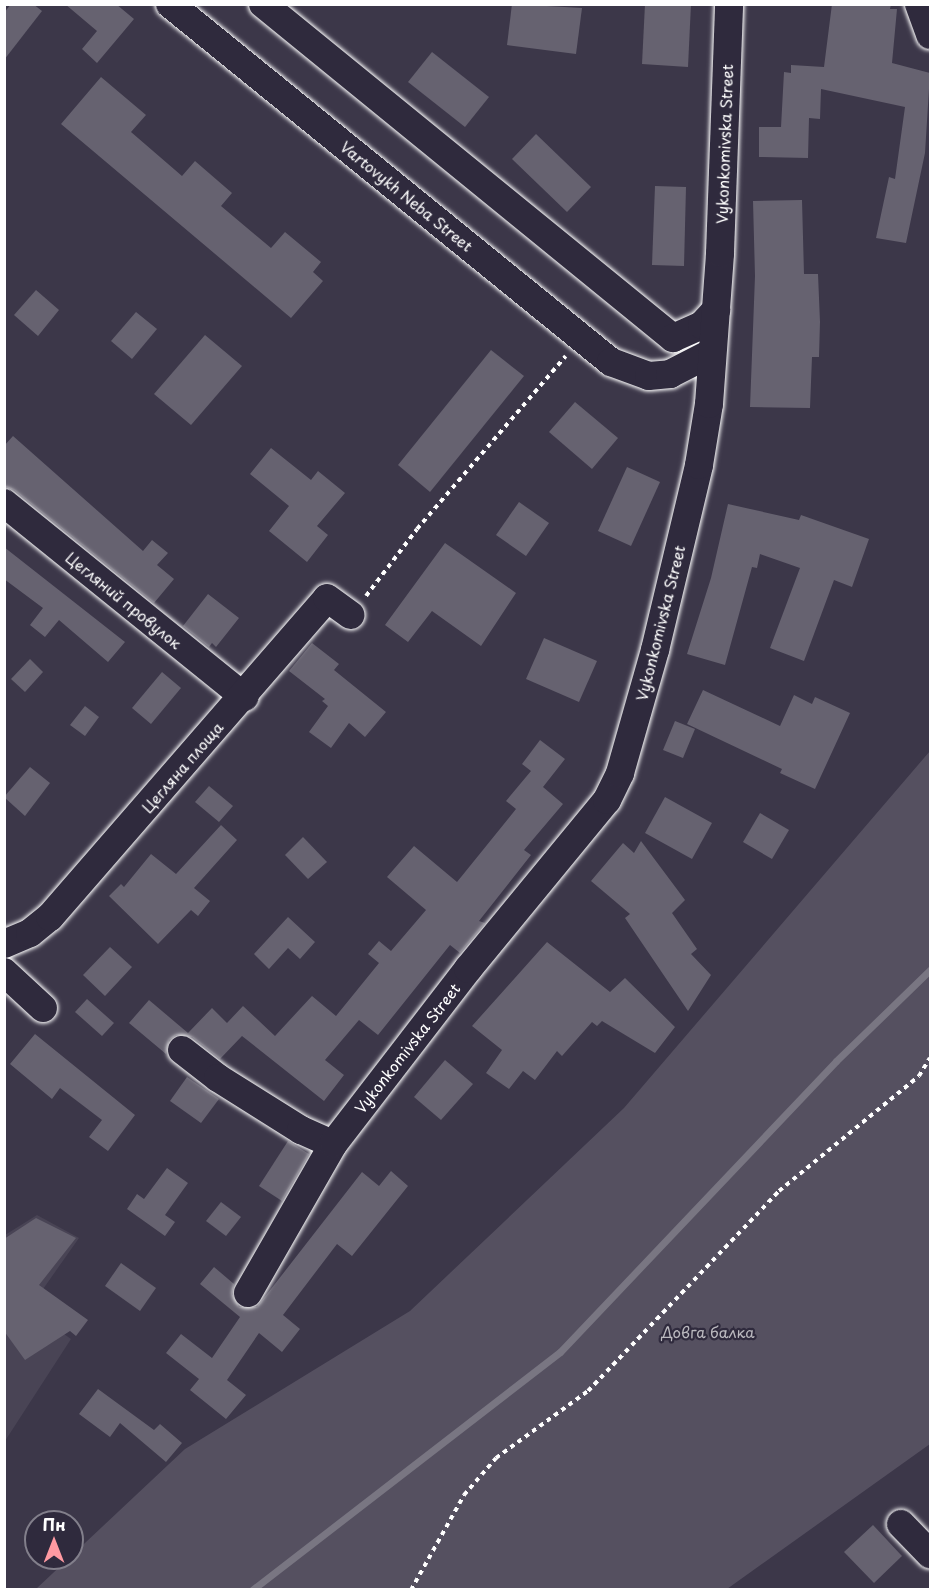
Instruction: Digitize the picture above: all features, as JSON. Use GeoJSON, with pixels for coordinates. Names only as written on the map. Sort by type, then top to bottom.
{"type":"FeatureCollection","features":[{"type":"Feature","properties":{"kind":"street","name":"Vartovykh Neba Street"},"geometry":{"type":"LineString","coordinates":[[170,4],[592,347],[629,372],[649,376]]}},
{"type":"Feature","properties":{"kind":"street"},"geometry":{"type":"LineString","coordinates":[[263,4],[673,338],[674,356],[666,369],[649,376]]}},
{"type":"Feature","properties":{"kind":"street","name":"Vykonkomivska Street"},"geometry":{"type":"LineString","coordinates":[[248,1293],[333,1144],[468,969],[607,800],[620,773],[655,650],[699,465],[709,404],[711,352],[716,310],[729,4]]}},
{"type":"Feature","properties":{"kind":"street"},"geometry":{"type":"LineString","coordinates":[[919,4],[930,35]]}},
{"type":"Feature","properties":{"kind":"street"},"geometry":{"type":"LineString","coordinates":[[673,338],[702,325],[716,310]]}},
{"type":"Feature","properties":{"kind":"street"},"geometry":{"type":"LineString","coordinates":[[649,376],[688,367],[711,352]]}},
{"type":"Feature","properties":{"kind":"street","name":"Цегляний провулок"},"geometry":{"type":"LineString","coordinates":[[4,503],[244,697]]}},
{"type":"Feature","properties":{"kind":"street","name":"Цегляна площа"},"geometry":{"type":"LineString","coordinates":[[5,953],[50,917],[244,697],[327,598],[350,615]]}},
{"type":"Feature","properties":{"kind":"street"},"geometry":{"type":"LineString","coordinates":[[5,953],[43,1008]]}},
{"type":"Feature","properties":{"kind":"street"},"geometry":{"type":"LineString","coordinates":[[183,1050],[218,1078],[301,1130],[333,1144]]}},
{"type":"Feature","properties":{"kind":"street"},"geometry":{"type":"LineString","coordinates":[[901,1524],[930,1554]]}},
{"type":"Feature","properties":{"kind":"path"},"geometry":{"type":"LineString","coordinates":[[350,615],[417,529],[569,352],[592,347]]}},
{"type":"Feature","properties":{"kind":"path"},"geometry":{"type":"LineString","coordinates":[[411,1590],[464,1495],[496,1458],[588,1391],[779,1191],[919,1077],[930,1058]]}},
{"type":"Feature","properties":{"kind":"shaded area"},"geometry":{"type":"Polygon","coordinates":[[[37,1215],[79,1238],[29,1309],[71,1339],[5,1441],[5,1235],[37,1215]]]}},
{"type":"Feature","properties":{"kind":"green space","name":"Довга балка"},"geometry":{"type":"Polygon","coordinates":[[[930,751],[930,1444],[727,1589],[36,1589],[56,1570],[84,1570],[84,1544],[185,1449],[410,1311],[624,1108],[930,751]]]}},
{"type":"Feature","properties":{"kind":"building"},"geometry":{"type":"Polygon","coordinates":[[[11,4],[33,4],[42,11],[4,60],[4,13],[11,4]]]}},
{"type":"Feature","properties":{"kind":"building"},"geometry":{"type":"Polygon","coordinates":[[[65,4],[116,4],[134,19],[97,63],[82,49],[97,31],[65,4]]]}},
{"type":"Feature","properties":{"kind":"building"},"geometry":{"type":"Polygon","coordinates":[[[512,4],[582,8],[576,54],[507,45],[512,4]]]}},
{"type":"Feature","properties":{"kind":"building"},"geometry":{"type":"Polygon","coordinates":[[[645,4],[691,4],[688,67],[642,64],[645,4]]]}},
{"type":"Feature","properties":{"kind":"building"},"geometry":{"type":"Polygon","coordinates":[[[832,4],[891,4],[890,9],[897,9],[892,63],[930,73],[925,153],[906,243],[876,238],[889,177],[895,179],[905,107],[821,89],[820,119],[809,118],[808,158],[759,157],[759,127],[781,127],[784,72],[791,73],[791,65],[824,67],[832,4]]]}},
{"type":"Feature","properties":{"kind":"building"},"geometry":{"type":"Polygon","coordinates":[[[432,52],[489,97],[465,127],[408,82],[432,52]]]}},
{"type":"Feature","properties":{"kind":"building"},"geometry":{"type":"Polygon","coordinates":[[[101,77],[146,115],[131,132],[182,176],[195,161],[232,193],[221,206],[271,248],[285,232],[321,262],[313,272],[323,281],[291,318],[61,124],[101,77]]]}},
{"type":"Feature","properties":{"kind":"building"},"geometry":{"type":"Polygon","coordinates":[[[536,134],[591,187],[567,212],[512,159],[536,134]]]}},
{"type":"Feature","properties":{"kind":"building"},"geometry":{"type":"Polygon","coordinates":[[[655,186],[686,187],[684,266],[652,265],[655,186]]]}},
{"type":"Feature","properties":{"kind":"building"},"geometry":{"type":"Polygon","coordinates":[[[802,200],[804,274],[818,274],[820,322],[819,357],[812,357],[810,408],[750,407],[755,276],[753,201],[802,200]]]}},
{"type":"Feature","properties":{"kind":"building"},"geometry":{"type":"Polygon","coordinates":[[[36,290],[59,310],[38,336],[14,315],[36,290]]]}},
{"type":"Feature","properties":{"kind":"building"},"geometry":{"type":"Polygon","coordinates":[[[136,312],[157,329],[132,359],[111,341],[136,312]]]}},
{"type":"Feature","properties":{"kind":"building"},"geometry":{"type":"Polygon","coordinates":[[[205,335],[242,366],[191,425],[154,394],[205,335]]]}},
{"type":"Feature","properties":{"kind":"building"},"geometry":{"type":"Polygon","coordinates":[[[491,350],[524,376],[430,492],[398,465],[491,350]]]}},
{"type":"Feature","properties":{"kind":"building"},"geometry":{"type":"Polygon","coordinates":[[[575,402],[618,438],[592,469],[549,432],[575,402]]]}},
{"type":"Feature","properties":{"kind":"building"},"geometry":{"type":"Polygon","coordinates":[[[13,436],[143,551],[152,540],[168,553],[157,565],[174,579],[154,603],[14,490],[4,486],[4,446],[13,436]]]}},
{"type":"Feature","properties":{"kind":"building"},"geometry":{"type":"Polygon","coordinates":[[[271,448],[311,480],[318,471],[345,493],[317,526],[328,535],[307,562],[269,531],[289,506],[250,474],[271,448]]]}},
{"type":"Feature","properties":{"kind":"building"},"geometry":{"type":"Polygon","coordinates":[[[627,467],[660,482],[631,546],[598,531],[627,467]]]}},
{"type":"Feature","properties":{"kind":"building"},"geometry":{"type":"Polygon","coordinates":[[[519,502],[549,523],[526,556],[496,535],[519,502]]]}},
{"type":"Feature","properties":{"kind":"building"},"geometry":{"type":"Polygon","coordinates":[[[728,504],[799,520],[801,515],[869,539],[852,587],[834,580],[804,661],[770,648],[800,568],[760,554],[757,568],[752,567],[725,665],[687,654],[711,578],[728,504]]]}},
{"type":"Feature","properties":{"kind":"building"},"geometry":{"type":"Polygon","coordinates":[[[445,543],[516,593],[481,646],[432,611],[408,642],[385,625],[445,543]]]}},
{"type":"Feature","properties":{"kind":"building"},"geometry":{"type":"Polygon","coordinates":[[[4,547],[125,642],[108,662],[59,620],[45,637],[30,625],[43,608],[4,579],[4,547]]]}},
{"type":"Feature","properties":{"kind":"building"},"geometry":{"type":"Polygon","coordinates":[[[208,594],[239,618],[216,647],[212,643],[209,647],[183,626],[208,594]]]}},
{"type":"Feature","properties":{"kind":"building"},"geometry":{"type":"Polygon","coordinates":[[[544,638],[597,661],[579,702],[526,679],[544,638]]]}},
{"type":"Feature","properties":{"kind":"building"},"geometry":{"type":"Polygon","coordinates":[[[312,643],[339,664],[334,670],[386,712],[365,737],[349,723],[331,748],[309,732],[328,706],[322,701],[325,699],[289,671],[312,643]]]}},
{"type":"Feature","properties":{"kind":"building"},"geometry":{"type":"Polygon","coordinates":[[[30,659],[43,672],[25,692],[11,679],[30,659]]]}},
{"type":"Feature","properties":{"kind":"building"},"geometry":{"type":"Polygon","coordinates":[[[162,672],[181,688],[151,724],[132,708],[162,672]]]}},
{"type":"Feature","properties":{"kind":"building"},"geometry":{"type":"Polygon","coordinates":[[[703,690],[780,726],[794,695],[812,704],[815,697],[850,713],[815,789],[780,773],[782,769],[687,724],[703,690]]]}},
{"type":"Feature","properties":{"kind":"building"},"geometry":{"type":"Polygon","coordinates":[[[85,706],[99,717],[85,736],[70,725],[85,706]]]}},
{"type":"Feature","properties":{"kind":"building"},"geometry":{"type":"Polygon","coordinates":[[[675,721],[695,729],[683,758],[663,750],[675,721]]]}},
{"type":"Feature","properties":{"kind":"building"},"geometry":{"type":"Polygon","coordinates":[[[540,740],[565,759],[543,787],[563,804],[524,850],[531,855],[479,921],[485,923],[460,953],[450,945],[378,1035],[359,1020],[325,1060],[344,1075],[324,1101],[242,1036],[220,1059],[192,1037],[176,1035],[169,1040],[166,1054],[129,1023],[149,1000],[188,1033],[212,1008],[227,1023],[243,1006],[275,1036],[312,996],[336,1016],[379,963],[368,954],[379,941],[391,951],[426,910],[387,877],[414,846],[457,882],[516,809],[506,801],[531,771],[522,764],[540,740]]]}},
{"type":"Feature","properties":{"kind":"building"},"geometry":{"type":"Polygon","coordinates":[[[30,767],[50,783],[25,816],[4,797],[30,767]]]}},
{"type":"Feature","properties":{"kind":"building"},"geometry":{"type":"Polygon","coordinates":[[[209,786],[233,806],[219,822],[195,802],[209,786]]]}},
{"type":"Feature","properties":{"kind":"building"},"geometry":{"type":"Polygon","coordinates":[[[665,797],[712,823],[692,859],[645,833],[665,797]]]}},
{"type":"Feature","properties":{"kind":"building"},"geometry":{"type":"Polygon","coordinates":[[[760,813],[789,830],[772,859],[743,842],[760,813]]]}},
{"type":"Feature","properties":{"kind":"building"},"geometry":{"type":"Polygon","coordinates":[[[221,825],[237,840],[194,888],[210,901],[198,916],[191,910],[158,944],[109,896],[121,884],[124,887],[151,854],[176,874],[221,825]]]}},
{"type":"Feature","properties":{"kind":"building"},"geometry":{"type":"Polygon","coordinates":[[[303,837],[327,862],[308,879],[285,855],[303,837]]]}},
{"type":"Feature","properties":{"kind":"building"},"geometry":{"type":"Polygon","coordinates":[[[641,841],[685,900],[672,913],[697,949],[691,954],[711,975],[688,1011],[625,918],[630,914],[591,881],[623,843],[634,853],[641,841]]]}},
{"type":"Feature","properties":{"kind":"building"},"geometry":{"type":"Polygon","coordinates":[[[288,917],[315,942],[300,959],[288,948],[269,969],[254,954],[288,917]]]}},
{"type":"Feature","properties":{"kind":"building"},"geometry":{"type":"Polygon","coordinates":[[[547,942],[610,992],[625,978],[675,1027],[655,1053],[602,1021],[597,1026],[592,1022],[562,1056],[557,1051],[535,1080],[523,1071],[509,1089],[486,1073],[502,1050],[472,1026],[547,942]]]}},
{"type":"Feature","properties":{"kind":"building"},"geometry":{"type":"Polygon","coordinates":[[[110,947],[132,967],[105,996],[83,975],[110,947]]]}},
{"type":"Feature","properties":{"kind":"building"},"geometry":{"type":"Polygon","coordinates":[[[87,999],[114,1023],[102,1036],[75,1012],[87,999]]]}},
{"type":"Feature","properties":{"kind":"building"},"geometry":{"type":"Polygon","coordinates":[[[35,1034],[135,1115],[108,1151],[89,1137],[102,1120],[60,1088],[52,1099],[10,1064],[35,1034]]]}},
{"type":"Feature","properties":{"kind":"building"},"geometry":{"type":"Polygon","coordinates":[[[445,1060],[473,1084],[441,1120],[414,1097],[445,1060]]]}},
{"type":"Feature","properties":{"kind":"building"},"geometry":{"type":"Polygon","coordinates":[[[187,1077],[219,1099],[201,1123],[170,1101],[187,1077]]]}},
{"type":"Feature","properties":{"kind":"building"},"geometry":{"type":"Polygon","coordinates":[[[288,1141],[309,1154],[282,1201],[259,1186],[288,1141]]]}},
{"type":"Feature","properties":{"kind":"building"},"geometry":{"type":"Polygon","coordinates":[[[167,1168],[188,1183],[165,1215],[175,1222],[165,1236],[127,1209],[137,1194],[144,1199],[167,1168]]]}},
{"type":"Feature","properties":{"kind":"building"},"geometry":{"type":"Polygon","coordinates":[[[391,1171],[408,1186],[352,1256],[337,1244],[283,1315],[300,1329],[282,1352],[259,1333],[227,1380],[246,1395],[226,1419],[190,1390],[199,1379],[166,1353],[181,1334],[212,1358],[240,1317],[200,1284],[214,1267],[234,1284],[232,1294],[239,1307],[257,1307],[362,1172],[379,1186],[391,1171]]]}},
{"type":"Feature","properties":{"kind":"building"},"geometry":{"type":"Polygon","coordinates":[[[221,1202],[241,1217],[226,1236],[206,1221],[221,1202]]]}},
{"type":"Feature","properties":{"kind":"building"},"geometry":{"type":"Polygon","coordinates":[[[36,1218],[76,1238],[39,1285],[88,1320],[76,1336],[70,1331],[25,1360],[4,1331],[4,1239],[36,1218]]]}},
{"type":"Feature","properties":{"kind":"building"},"geometry":{"type":"Polygon","coordinates":[[[121,1263],[156,1288],[140,1311],[105,1286],[121,1263]]]}},
{"type":"Feature","properties":{"kind":"building"},"geometry":{"type":"Polygon","coordinates":[[[98,1389],[154,1430],[160,1424],[182,1443],[166,1462],[120,1423],[110,1437],[79,1414],[98,1389]]]}},
{"type":"Feature","properties":{"kind":"building"},"geometry":{"type":"Polygon","coordinates":[[[873,1525],[902,1556],[874,1583],[844,1552],[873,1525]]]}},
{"type":"Feature","properties":{"kind":"waterway"},"geometry":{"type":"LineString","coordinates":[[252,1590],[560,1352],[836,1061],[930,970]]}}]}
